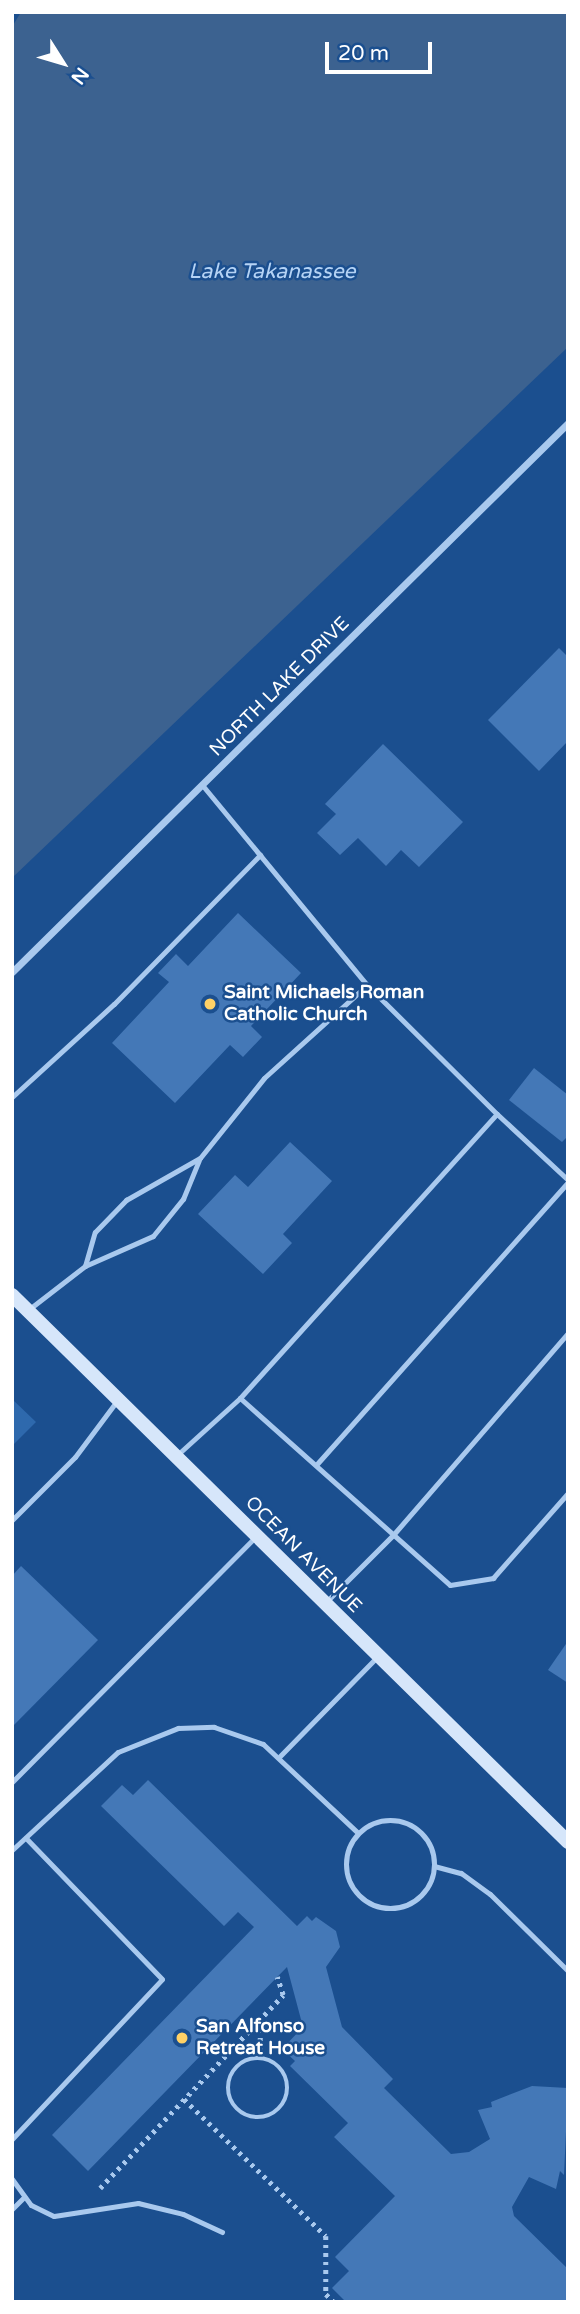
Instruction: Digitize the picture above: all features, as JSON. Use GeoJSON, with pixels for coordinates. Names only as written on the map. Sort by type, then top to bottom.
{"type":"FeatureCollection","features":[{"type":"Feature","properties":{"kind":"street","name":"NORTH LAKE DRIVE"},"geometry":{"type":"LineString","coordinates":[[12,972],[568,423]]}},
{"type":"Feature","properties":{"kind":"street","name":"OCEAN AVENUE"},"geometry":{"type":"LineString","coordinates":[[12,1295],[567,1841]]}},
{"type":"Feature","properties":{"kind":"lane"},"geometry":{"type":"LineString","coordinates":[[203,786],[368,985],[568,1181],[316,1465]]}},
{"type":"Feature","properties":{"kind":"lane"},"geometry":{"type":"LineString","coordinates":[[12,1097],[114,1004],[260,855]]}},
{"type":"Feature","properties":{"kind":"lane"},"geometry":{"type":"LineString","coordinates":[[28,1310],[85,1266],[153,1236],[183,1199],[200,1158],[264,1078],[368,985]]}},
{"type":"Feature","properties":{"kind":"lane"},"geometry":{"type":"LineString","coordinates":[[176,1456],[240,1398],[497,1114]]}},
{"type":"Feature","properties":{"kind":"lane"},"geometry":{"type":"LineString","coordinates":[[85,1266],[95,1232],[126,1200],[200,1158]]}},
{"type":"Feature","properties":{"kind":"lane"},"geometry":{"type":"LineString","coordinates":[[325,1603],[393,1535],[568,1333]]}},
{"type":"Feature","properties":{"kind":"lane"},"geometry":{"type":"LineString","coordinates":[[240,1398],[450,1585],[475,1585],[493,1578],[568,1493]]}},
{"type":"Feature","properties":{"kind":"lane"},"geometry":{"type":"LineString","coordinates":[[12,1520],[75,1457],[118,1399]]}},
{"type":"Feature","properties":{"kind":"lane"},"geometry":{"type":"LineString","coordinates":[[12,1782],[256,1536]]}},
{"type":"Feature","properties":{"kind":"lane"},"geometry":{"type":"LineString","coordinates":[[280,1756],[379,1656]]}},
{"type":"Feature","properties":{"kind":"lane"},"geometry":{"type":"LineString","coordinates":[[12,1850],[92,1774],[144,1737],[178,1728],[214,1727],[241,1733],[280,1756],[358,1833]]}},
{"type":"Feature","properties":{"kind":"lane"},"geometry":{"type":"LineString","coordinates":[[383,1820],[407,1823],[426,1838],[433,1866],[429,1884],[412,1902],[392,1908],[371,1904],[353,1889],[346,1871],[349,1846],[358,1833],[383,1820]]}},
{"type":"Feature","properties":{"kind":"lane"},"geometry":{"type":"LineString","coordinates":[[12,2139],[162,1979],[26,1838]]}},
{"type":"Feature","properties":{"kind":"lane"},"geometry":{"type":"LineString","coordinates":[[433,1866],[461,1873],[490,1894],[568,1970]]}},
{"type":"Feature","properties":{"kind":"lane"},"geometry":{"type":"LineString","coordinates":[[12,2179],[23,2198],[46,2214],[76,2213],[138,2203],[183,2214],[222,2232]]}},
{"type":"Feature","properties":{"kind":"lane"},"geometry":{"type":"LineString","coordinates":[[12,2209],[23,2198]]}},
{"type":"Feature","properties":{"kind":"path"},"geometry":{"type":"LineString","coordinates":[[76,2213],[283,1995],[277,1976]]}},
{"type":"Feature","properties":{"kind":"path"},"geometry":{"type":"LineString","coordinates":[[259,2058],[261,2019]]}},
{"type":"Feature","properties":{"kind":"path"},"geometry":{"type":"LineString","coordinates":[[259,2058],[279,2066],[288,2084],[280,2109],[262,2118],[237,2109],[229,2090],[235,2069],[259,2058]]}},
{"type":"Feature","properties":{"kind":"path"},"geometry":{"type":"LineString","coordinates":[[184,2099],[326,2236],[326,2294],[334,2302]]}},
{"type":"Feature","properties":{"kind":"shaded area"},"geometry":{"type":"Polygon","coordinates":[[[12,1399],[36,1422],[12,1446],[12,1399]]]}},
{"type":"Feature","properties":{"kind":"water","name":"Lake Takanassee"},"geometry":{"type":"Polygon","coordinates":[[[21,12],[568,12],[568,347],[12,878],[12,27],[21,12]]]}},
{"type":"Feature","properties":{"kind":"building"},"geometry":{"type":"Polygon","coordinates":[[[559,648],[568,657],[568,741],[539,771],[488,720],[559,648]]]}},
{"type":"Feature","properties":{"kind":"building"},"geometry":{"type":"Polygon","coordinates":[[[383,744],[463,822],[419,867],[401,850],[386,866],[358,838],[340,855],[317,833],[336,814],[325,804],[383,744]]]}},
{"type":"Feature","properties":{"kind":"building","name":"Saint Michaels Roman Catholic Church"},"geometry":{"type":"Polygon","coordinates":[[[238,913],[301,973],[251,1026],[262,1037],[243,1057],[230,1045],[175,1103],[112,1043],[169,982],[158,973],[176,954],[188,966],[238,913]]]}},
{"type":"Feature","properties":{"kind":"building"},"geometry":{"type":"Polygon","coordinates":[[[534,1068],[568,1095],[568,1136],[562,1142],[509,1100],[534,1068]]]}},
{"type":"Feature","properties":{"kind":"building"},"geometry":{"type":"Polygon","coordinates":[[[290,1142],[332,1181],[283,1234],[292,1243],[263,1274],[198,1214],[235,1175],[248,1187],[290,1142]]]}},
{"type":"Feature","properties":{"kind":"building"},"geometry":{"type":"Polygon","coordinates":[[[21,1566],[98,1640],[12,1727],[12,1576],[21,1566]]]}},
{"type":"Feature","properties":{"kind":"building"},"geometry":{"type":"Polygon","coordinates":[[[568,1641],[568,1683],[548,1670],[568,1641]]]}},
{"type":"Feature","properties":{"kind":"building","name":"San Alfonso Retreat House"},"geometry":{"type":"Polygon","coordinates":[[[148,1780],[297,1926],[307,1916],[312,1921],[316,1917],[336,1931],[340,1947],[326,1967],[342,2027],[393,2079],[384,2088],[451,2154],[469,2152],[490,2139],[478,2110],[492,2107],[491,2102],[532,2086],[568,2088],[564,2175],[560,2171],[556,2189],[529,2177],[512,2207],[514,2216],[568,2269],[568,2302],[346,2302],[332,2288],[349,2271],[335,2257],[395,2196],[334,2137],[348,2123],[290,2066],[295,2061],[282,2049],[303,2027],[287,1967],[88,2171],[52,2135],[254,1927],[238,1912],[224,1926],[101,1806],[122,1785],[133,1795],[148,1780]]]}},
{"type":"Feature","properties":{"kind":"place","name":"Saint Michaels Roman Catholic Church"},"geometry":{"type":"Point","coordinates":[210,1004]}},
{"type":"Feature","properties":{"kind":"place","name":"San Alfonso Retreat House"},"geometry":{"type":"Point","coordinates":[182,2038]}}]}
